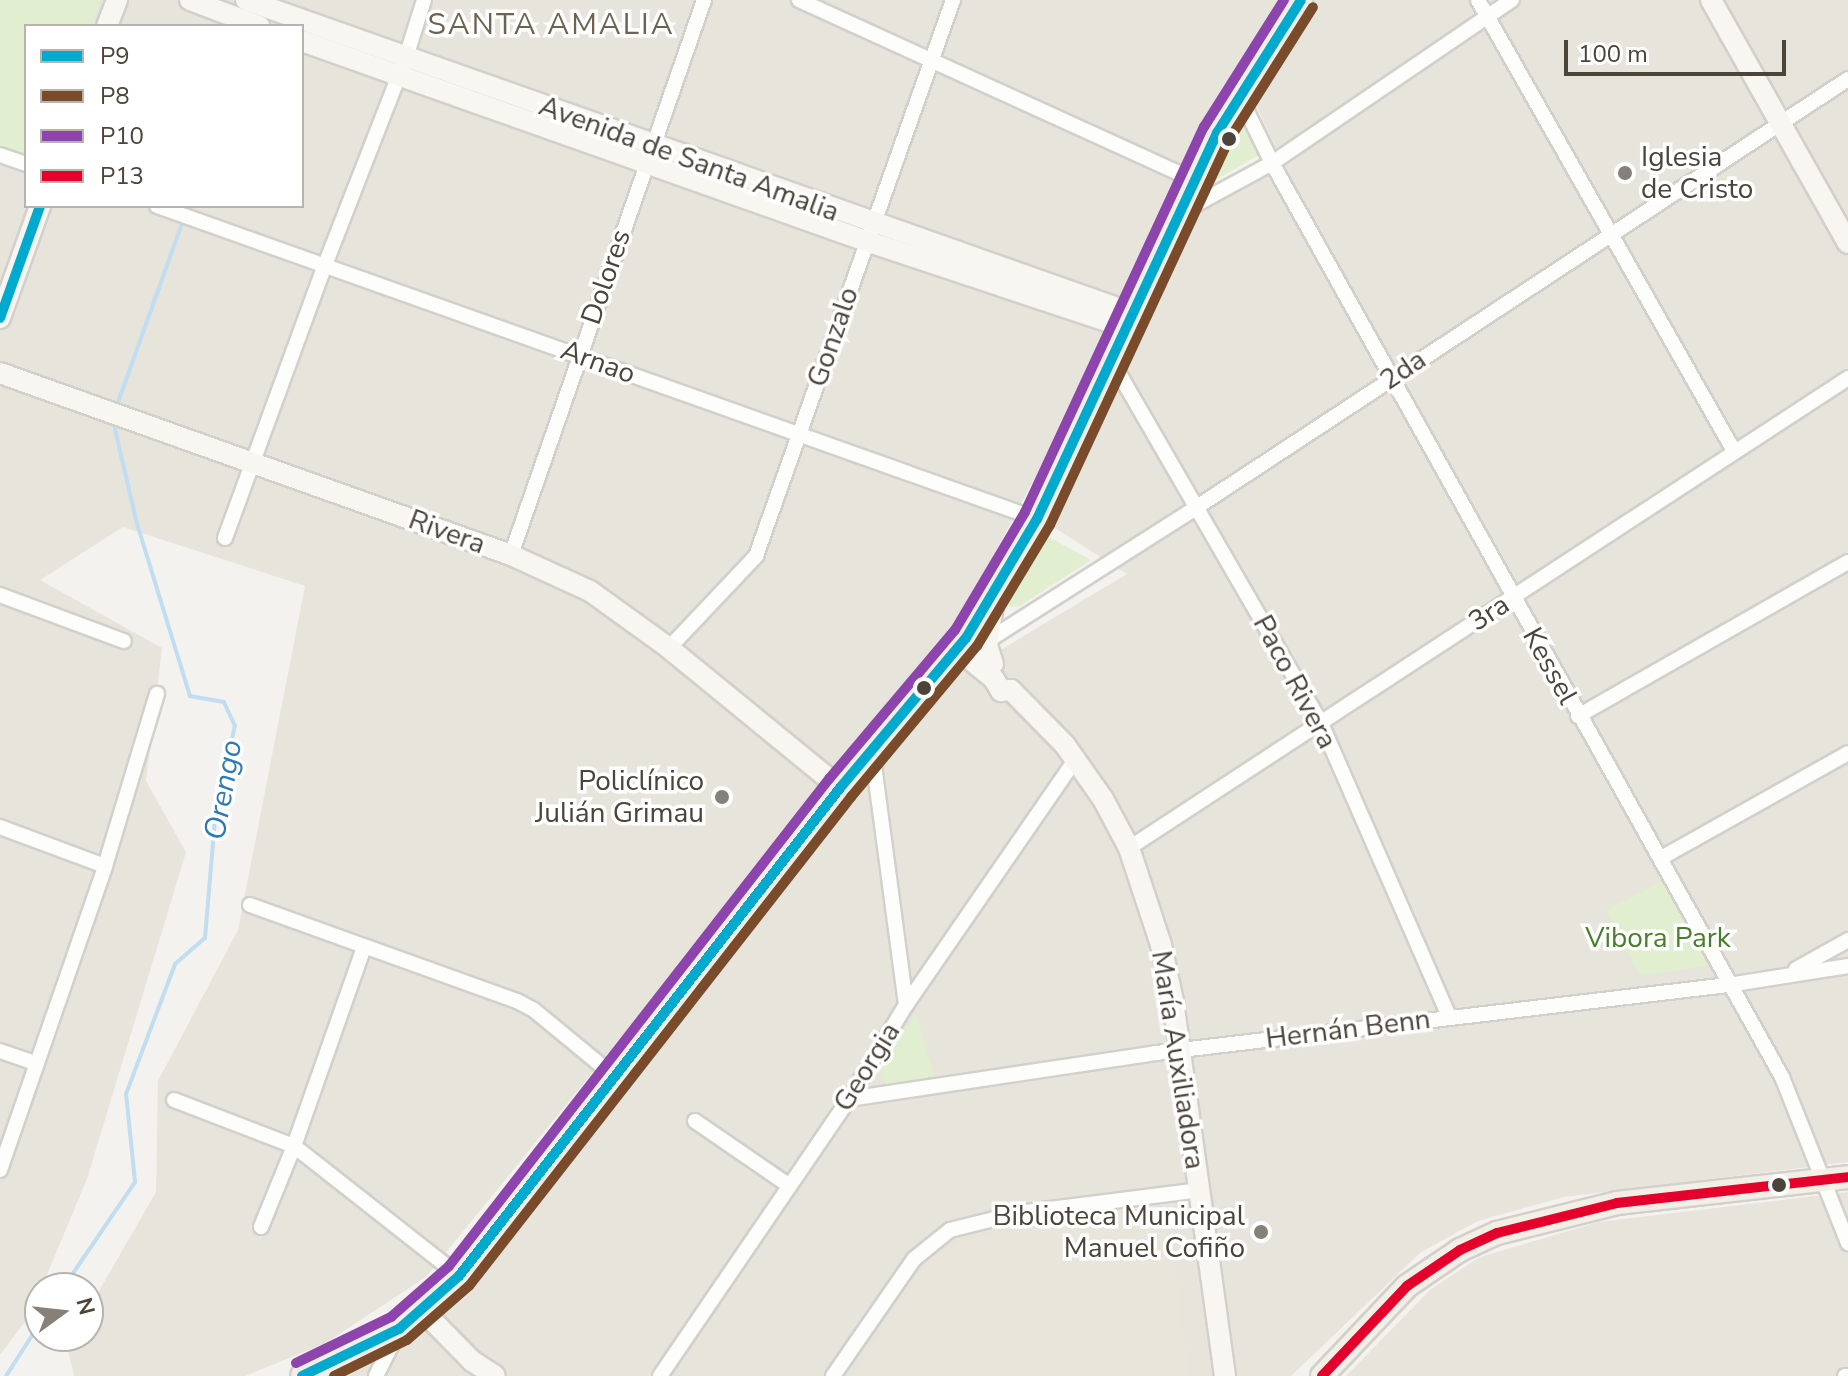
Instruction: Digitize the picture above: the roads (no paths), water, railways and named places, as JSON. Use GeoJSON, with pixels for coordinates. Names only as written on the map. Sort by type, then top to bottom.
{"type":"FeatureCollection","features":[{"type":"Feature","properties":{"kind":"main road"},"geometry":{"type":"LineString","coordinates":[[302,1376],[399,1329],[459,1276],[840,788],[937,673],[970,645],[1037,519],[1113,363],[1194,180],[1239,95],[1301,0]]}},
{"type":"Feature","properties":{"kind":"main road"},"geometry":{"type":"LineString","coordinates":[[1322,1376],[1407,1286],[1460,1250],[1497,1233],[1617,1203],[1837,1178]]}},
{"type":"Feature","properties":{"kind":"street"},"geometry":{"type":"LineString","coordinates":[[108,24],[117,0]]}},
{"type":"Feature","properties":{"kind":"street","name":"Avenida de Santa Amalia"},"geometry":{"type":"LineString","coordinates":[[190,0],[276,11],[403,66],[869,232],[1130,321]]}},
{"type":"Feature","properties":{"kind":"street"},"geometry":{"type":"LineString","coordinates":[[225,538],[325,265],[403,66],[424,0]]}},
{"type":"Feature","properties":{"kind":"street","name":"Dolores"},"geometry":{"type":"LineString","coordinates":[[511,555],[704,0]]}},
{"type":"Feature","properties":{"kind":"street"},"geometry":{"type":"LineString","coordinates":[[799,0],[1194,180]]}},
{"type":"Feature","properties":{"kind":"street","name":"Gonzalo"},"geometry":{"type":"LineString","coordinates":[[669,648],[756,556],[953,0]]}},
{"type":"Feature","properties":{"kind":"street"},"geometry":{"type":"LineString","coordinates":[[1478,0],[1734,451]]}},
{"type":"Feature","properties":{"kind":"street"},"geometry":{"type":"LineString","coordinates":[[1180,213],[1272,163],[1512,0]]}},
{"type":"Feature","properties":{"kind":"street"},"geometry":{"type":"LineString","coordinates":[[1711,0],[1848,243]]}},
{"type":"Feature","properties":{"kind":"street","name":"Avenida de Santa Amalia"},"geometry":{"type":"LineString","coordinates":[[243,9],[257,24]]}},
{"type":"Feature","properties":{"kind":"street","name":"Avenida de Santa Amalia"},"geometry":{"type":"LineString","coordinates":[[304,41],[403,66]]}},
{"type":"Feature","properties":{"kind":"street","name":"2da"},"geometry":{"type":"LineString","coordinates":[[970,645],[1197,507],[1848,79]]}},
{"type":"Feature","properties":{"kind":"street","name":"Kessel"},"geometry":{"type":"LineString","coordinates":[[1239,95],[1272,163],[1837,1178],[1848,1243]]}},
{"type":"Feature","properties":{"kind":"street"},"geometry":{"type":"LineString","coordinates":[[0,155],[24,163]]}},
{"type":"Feature","properties":{"kind":"street"},"geometry":{"type":"LineString","coordinates":[[0,318],[39,208]]}},
{"type":"Feature","properties":{"kind":"street","name":"Arnao"},"geometry":{"type":"LineString","coordinates":[[164,208],[1037,519]]}},
{"type":"Feature","properties":{"kind":"street","name":"Paco Rivera"},"geometry":{"type":"LineString","coordinates":[[1113,363],[1320,721],[1449,1016]]}},
{"type":"Feature","properties":{"kind":"street","name":"Rivera"},"geometry":{"type":"LineString","coordinates":[[0,373],[511,555],[590,591],[669,648],[840,788]]}},
{"type":"Feature","properties":{"kind":"street","name":"3ra"},"geometry":{"type":"LineString","coordinates":[[1129,848],[1848,378]]}},
{"type":"Feature","properties":{"kind":"street"},"geometry":{"type":"LineString","coordinates":[[1578,716],[1848,562]]}},
{"type":"Feature","properties":{"kind":"street"},"geometry":{"type":"LineString","coordinates":[[0,595],[124,641]]}},
{"type":"Feature","properties":{"kind":"street","name":"María Auxiliadora"},"geometry":{"type":"LineString","coordinates":[[970,645],[1012,680],[1011,690],[1075,760],[1103,799],[1129,848],[1161,945],[1180,1050],[1225,1376]]}},
{"type":"Feature","properties":{"kind":"street","name":"María Auxiliadora"},"geometry":{"type":"LineString","coordinates":[[970,645],[1001,691],[1011,690]]}},
{"type":"Feature","properties":{"kind":"street"},"geometry":{"type":"LineString","coordinates":[[0,1170],[34,1063],[105,866],[157,694]]}},
{"type":"Feature","properties":{"kind":"street"},"geometry":{"type":"LineString","coordinates":[[872,750],[906,1005]]}},
{"type":"Feature","properties":{"kind":"street"},"geometry":{"type":"LineString","coordinates":[[1661,858],[1848,753]]}},
{"type":"Feature","properties":{"kind":"street","name":"Georgia"},"geometry":{"type":"LineString","coordinates":[[660,1376],[849,1099],[906,1005],[1075,760]]}},
{"type":"Feature","properties":{"kind":"street"},"geometry":{"type":"LineString","coordinates":[[0,827],[105,866]]}},
{"type":"Feature","properties":{"kind":"street"},"geometry":{"type":"LineString","coordinates":[[250,905],[534,1010],[614,1076]]}},
{"type":"Feature","properties":{"kind":"street"},"geometry":{"type":"LineString","coordinates":[[1788,974],[1848,940]]}},
{"type":"Feature","properties":{"kind":"street"},"geometry":{"type":"LineString","coordinates":[[261,1227],[294,1146],[364,947]]}},
{"type":"Feature","properties":{"kind":"street","name":"Hernán Benn"},"geometry":{"type":"LineString","coordinates":[[849,1099],[1180,1050],[1728,985],[1848,966]]}},
{"type":"Feature","properties":{"kind":"street"},"geometry":{"type":"LineString","coordinates":[[0,1051],[34,1063]]}},
{"type":"Feature","properties":{"kind":"street"},"geometry":{"type":"LineString","coordinates":[[174,1100],[294,1146],[459,1276]]}},
{"type":"Feature","properties":{"kind":"street"},"geometry":{"type":"LineString","coordinates":[[695,1121],[788,1185]]}},
{"type":"Feature","properties":{"kind":"street"},"geometry":{"type":"LineString","coordinates":[[833,1376],[914,1259],[950,1230],[1018,1213],[1199,1190]]}},
{"type":"Feature","properties":{"kind":"street"},"geometry":{"type":"LineString","coordinates":[[423,1311],[472,1361],[495,1376]]}},
{"type":"Feature","properties":{"kind":"street"},"geometry":{"type":"LineString","coordinates":[[376,1376],[399,1329]]}},
{"type":"Feature","properties":{"kind":"waterway","name":"Orengo"},"geometry":{"type":"LineString","coordinates":[[116,408],[183,221]]}},
{"type":"Feature","properties":{"kind":"waterway","name":"Orengo"},"geometry":{"type":"LineString","coordinates":[[74,1272],[135,1182],[126,1094],[175,964],[205,938],[216,808],[235,726],[224,702],[190,696],[136,520],[113,420]]}},
{"type":"Feature","properties":{"kind":"waterway","name":"Orengo"},"geometry":{"type":"LineString","coordinates":[[6,1376],[24,1348]]}},
{"type":"Feature","properties":{"kind":"place","name":"Iglesia de Cristo"},"geometry":{"type":"Point","coordinates":[1625,173]}},
{"type":"Feature","properties":{"kind":"place","name":"Policlínico Julián Grimau"},"geometry":{"type":"Point","coordinates":[722,797]}},
{"type":"Feature","properties":{"kind":"place","name":"Biblioteca Municipal Manuel Cofiño"},"geometry":{"type":"Point","coordinates":[1261,1232]}},
{"type":"Feature","properties":{"kind":"district","name":"SANTA AMALIA"},"geometry":{"type":"Point","coordinates":[551,25]}},
{"type":"Feature","properties":{"kind":"park label","name":"Vibora Park"},"geometry":{"type":"Point","coordinates":[1658,938]}}]}
